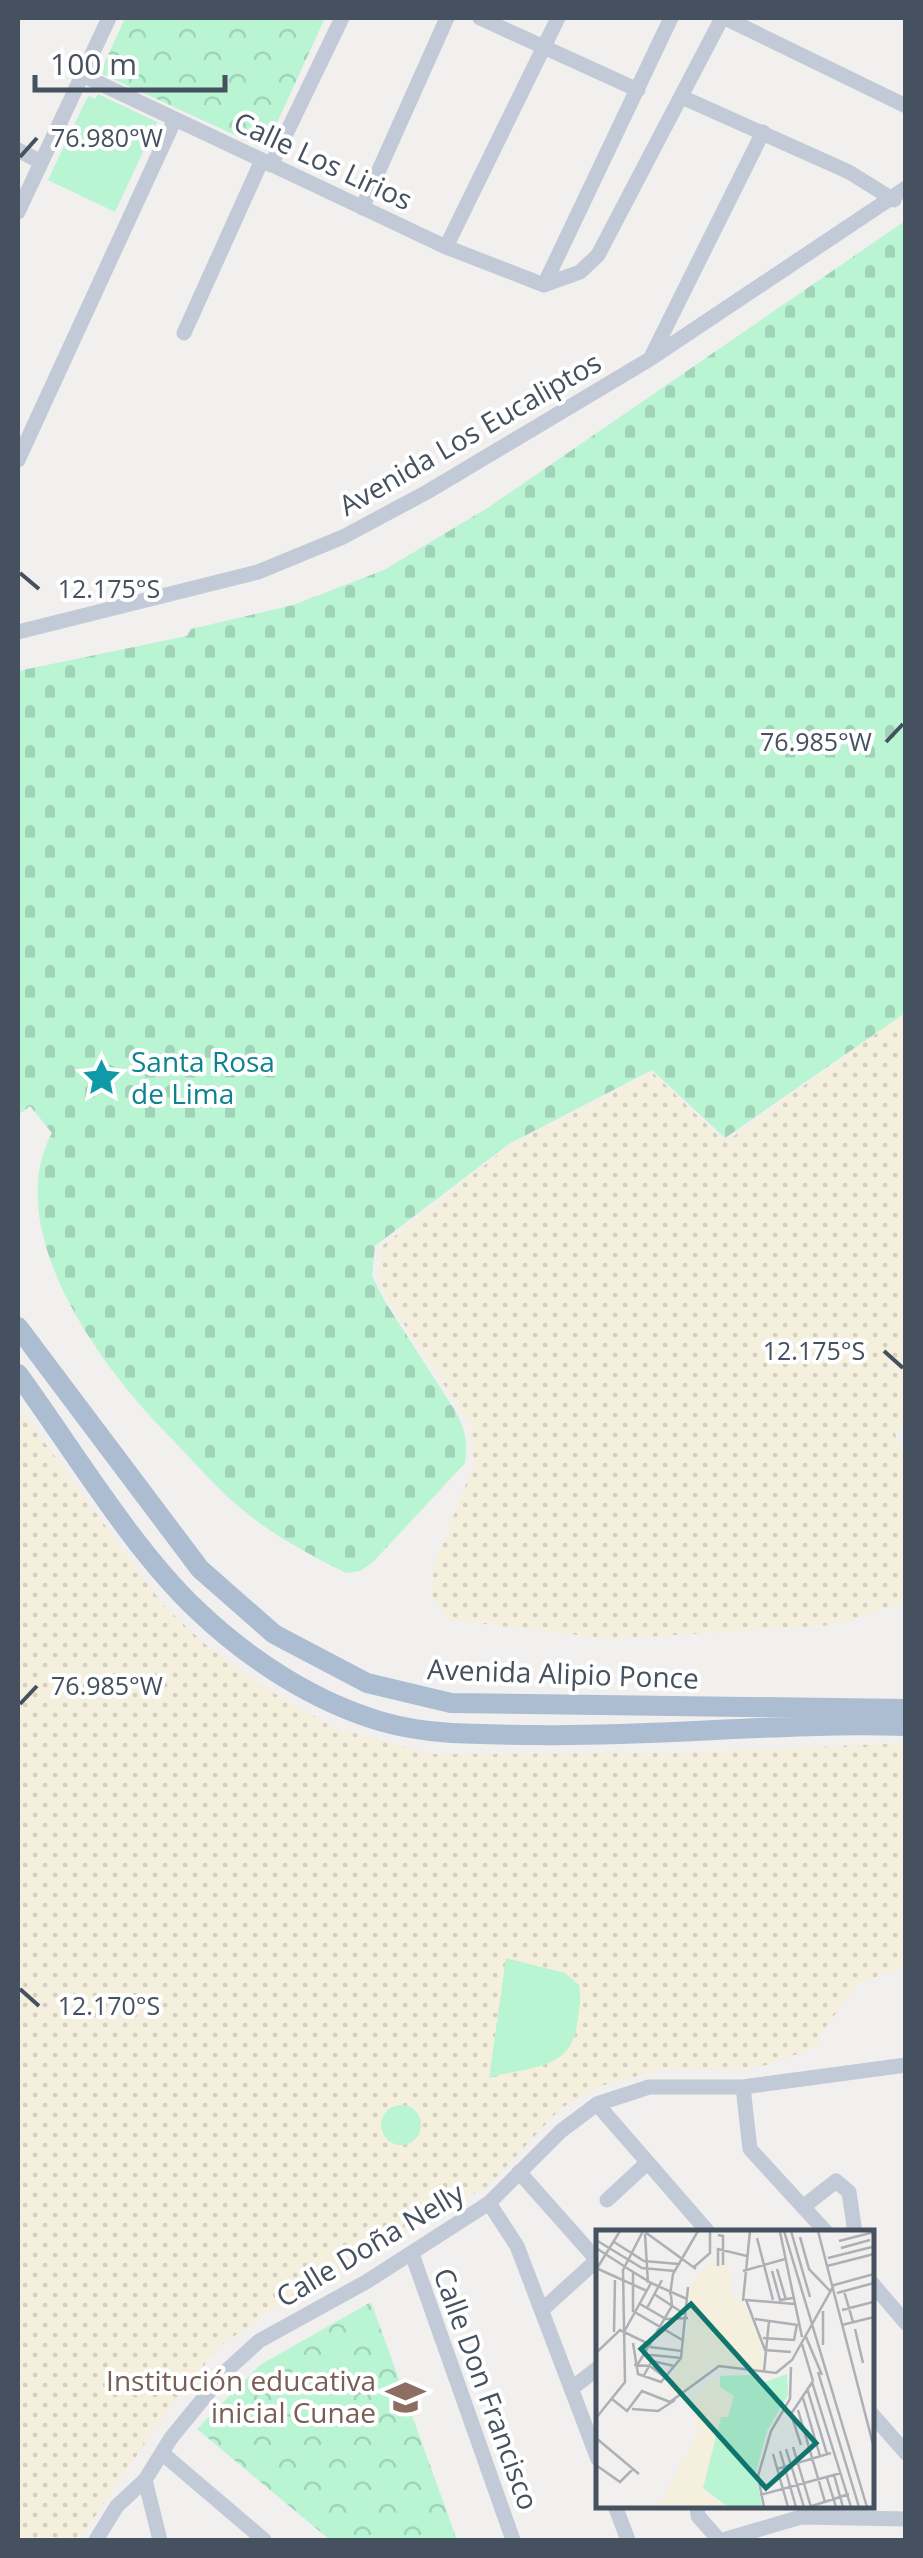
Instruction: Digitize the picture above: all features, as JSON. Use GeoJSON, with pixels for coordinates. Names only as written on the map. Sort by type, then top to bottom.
{"type":"FeatureCollection","features":[{"type":"Feature","properties":{"kind":"main road","name":"Avenida Alipio Ponce"},"geometry":{"type":"LineString","coordinates":[[18,1327],[200,1568],[238,1607],[289,1644],[368,1683],[412,1696],[480,1704],[906,1709]]}},
{"type":"Feature","properties":{"kind":"main road","name":"Avenida Alipio Ponce"},"geometry":{"type":"LineString","coordinates":[[18,1374],[176,1588],[229,1638],[276,1671],[354,1712],[426,1731],[562,1736],[906,1726]]}},
{"type":"Feature","properties":{"kind":"main road"},"geometry":{"type":"LineString","coordinates":[[176,1588],[200,1568]]}},
{"type":"Feature","properties":{"kind":"street"},"geometry":{"type":"LineString","coordinates":[[18,212],[109,18]]}},
{"type":"Feature","properties":{"kind":"street"},"geometry":{"type":"LineString","coordinates":[[184,333],[266,162],[342,18]]}},
{"type":"Feature","properties":{"kind":"street"},"geometry":{"type":"LineString","coordinates":[[362,208],[447,18]]}},
{"type":"Feature","properties":{"kind":"street"},"geometry":{"type":"LineString","coordinates":[[480,18],[638,90]]}},
{"type":"Feature","properties":{"kind":"street"},"geometry":{"type":"LineString","coordinates":[[446,247],[558,18]]}},
{"type":"Feature","properties":{"kind":"street"},"geometry":{"type":"LineString","coordinates":[[544,285],[671,18]]}},
{"type":"Feature","properties":{"kind":"street"},"geometry":{"type":"LineString","coordinates":[[544,285],[580,272],[598,255],[723,18],[906,106]]}},
{"type":"Feature","properties":{"kind":"street","name":"Calle Los Lirios"},"geometry":{"type":"LineString","coordinates":[[82,75],[446,247],[544,285]]}},
{"type":"Feature","properties":{"kind":"street"},"geometry":{"type":"LineString","coordinates":[[684,98],[900,194]]}},
{"type":"Feature","properties":{"kind":"street"},"geometry":{"type":"LineString","coordinates":[[18,460],[175,119]]}},
{"type":"Feature","properties":{"kind":"street"},"geometry":{"type":"LineString","coordinates":[[650,359],[763,132]]}},
{"type":"Feature","properties":{"kind":"street"},"geometry":{"type":"LineString","coordinates":[[18,150],[41,162]]}},
{"type":"Feature","properties":{"kind":"street","name":"Avenida Los Eucaliptos"},"geometry":{"type":"LineString","coordinates":[[18,632],[258,572],[343,537],[428,492],[650,359],[900,194]]}},
{"type":"Feature","properties":{"kind":"street","name":"Calle Doña Nelly"},"geometry":{"type":"LineString","coordinates":[[96,2540],[117,2506],[145,2480],[162,2452],[225,2372],[259,2341],[412,2254],[489,2202],[560,2130],[597,2104],[649,2087],[743,2087],[906,2065]]}},
{"type":"Feature","properties":{"kind":"street"},"geometry":{"type":"LineString","coordinates":[[743,2087],[750,2149],[824,2230]]}},
{"type":"Feature","properties":{"kind":"street"},"geometry":{"type":"LineString","coordinates":[[597,2104],[703,2230]]}},
{"type":"Feature","properties":{"kind":"street"},"geometry":{"type":"LineString","coordinates":[[606,2200],[647,2162]]}},
{"type":"Feature","properties":{"kind":"street"},"geometry":{"type":"LineString","coordinates":[[519,2172],[596,2259]]}},
{"type":"Feature","properties":{"kind":"street"},"geometry":{"type":"LineString","coordinates":[[803,2207],[836,2181],[849,2192],[854,2230]]}},
{"type":"Feature","properties":{"kind":"street"},"geometry":{"type":"LineString","coordinates":[[489,2202],[518,2246],[596,2454]]}},
{"type":"Feature","properties":{"kind":"street","name":"Calle Don Francisco"},"geometry":{"type":"LineString","coordinates":[[412,2254],[513,2540]]}},
{"type":"Feature","properties":{"kind":"street"},"geometry":{"type":"LineString","coordinates":[[542,2310],[596,2263]]}},
{"type":"Feature","properties":{"kind":"street"},"geometry":{"type":"LineString","coordinates":[[873,2284],[906,2323]]}},
{"type":"Feature","properties":{"kind":"street"},"geometry":{"type":"LineString","coordinates":[[571,2390],[596,2370]]}},
{"type":"Feature","properties":{"kind":"street"},"geometry":{"type":"LineString","coordinates":[[873,2421],[906,2453]]}},
{"type":"Feature","properties":{"kind":"street"},"geometry":{"type":"LineString","coordinates":[[162,2452],[264,2540]]}},
{"type":"Feature","properties":{"kind":"street"},"geometry":{"type":"LineString","coordinates":[[145,2480],[160,2540]]}},
{"type":"Feature","properties":{"kind":"street"},"geometry":{"type":"LineString","coordinates":[[616,2508],[628,2540]]}},
{"type":"Feature","properties":{"kind":"street"},"geometry":{"type":"LineString","coordinates":[[697,2508],[698,2516],[721,2540],[821,2511],[884,2522],[906,2519]]}},
{"type":"Feature","properties":{"kind":"street"},"geometry":{"type":"LineString","coordinates":[[782,2522],[788,2540]]}},
{"type":"Feature","properties":{"kind":"street"},"geometry":{"type":"LineString","coordinates":[[884,2522],[888,2540]]}},
{"type":"Feature","properties":{"kind":"sand"},"geometry":{"type":"Polygon","coordinates":[[[901,1016],[906,1018],[906,1422],[895,1434],[905,1455],[905,1602],[836,1625],[611,1639],[451,1620],[431,1597],[434,1565],[474,1464],[471,1426],[388,1300],[379,1278],[382,1246],[510,1145],[653,1073],[725,1142],[901,1016]]]}},
{"type":"Feature","properties":{"kind":"sand"},"geometry":{"type":"Polygon","coordinates":[[[18,1406],[164,1606],[206,1645],[267,1689],[335,1728],[432,1754],[674,1753],[905,1743],[905,1968],[860,1982],[820,2034],[817,2047],[767,2065],[731,2070],[663,2069],[604,2085],[561,2108],[488,2186],[276,2307],[220,2346],[169,2408],[79,2540],[18,2540],[18,1406]]]}},
{"type":"Feature","properties":{"kind":"green space"},"geometry":{"type":"Polygon","coordinates":[[[125,18],[325,18],[265,149],[100,73],[125,18]]]}},
{"type":"Feature","properties":{"kind":"green space"},"geometry":{"type":"Polygon","coordinates":[[[98,94],[157,122],[115,212],[48,180],[88,96],[95,99],[98,94]]]}},
{"type":"Feature","properties":{"kind":"green space"},"geometry":{"type":"Polygon","coordinates":[[[905,221],[905,1013],[725,1138],[652,1070],[509,1144],[375,1246],[372,1276],[458,1416],[465,1435],[466,1455],[465,1463],[374,1561],[360,1571],[346,1573],[259,1523],[226,1495],[140,1405],[87,1334],[48,1252],[39,1211],[39,1171],[52,1133],[30,1106],[18,1115],[18,671],[187,636],[191,629],[293,605],[384,570],[489,507],[905,221]]]}},
{"type":"Feature","properties":{"kind":"green space"},"geometry":{"type":"Polygon","coordinates":[[[506,1958],[565,1973],[579,1985],[579,2009],[573,2040],[556,2059],[489,2078],[506,1958]]]}},
{"type":"Feature","properties":{"kind":"green space"},"geometry":{"type":"Polygon","coordinates":[[[401,2105],[415,2111],[421,2125],[415,2139],[401,2145],[387,2139],[381,2125],[387,2111],[401,2105]]]}},
{"type":"Feature","properties":{"kind":"green space"},"geometry":{"type":"Polygon","coordinates":[[[371,2302],[457,2540],[330,2540],[197,2429],[260,2365],[371,2302]]]}},
{"type":"Feature","properties":{"kind":"green space"},"geometry":{"type":"Polygon","coordinates":[[[298,2364],[342,2401],[317,2431],[273,2394],[298,2364]]]}},
{"type":"Feature","properties":{"kind":"place","name":"Santa Rosa de Lima"},"geometry":{"type":"Point","coordinates":[101,1078]}},
{"type":"Feature","properties":{"kind":"place","name":"Institución educativa inicial Cunae"},"geometry":{"type":"Point","coordinates":[406,2397]}}]}
